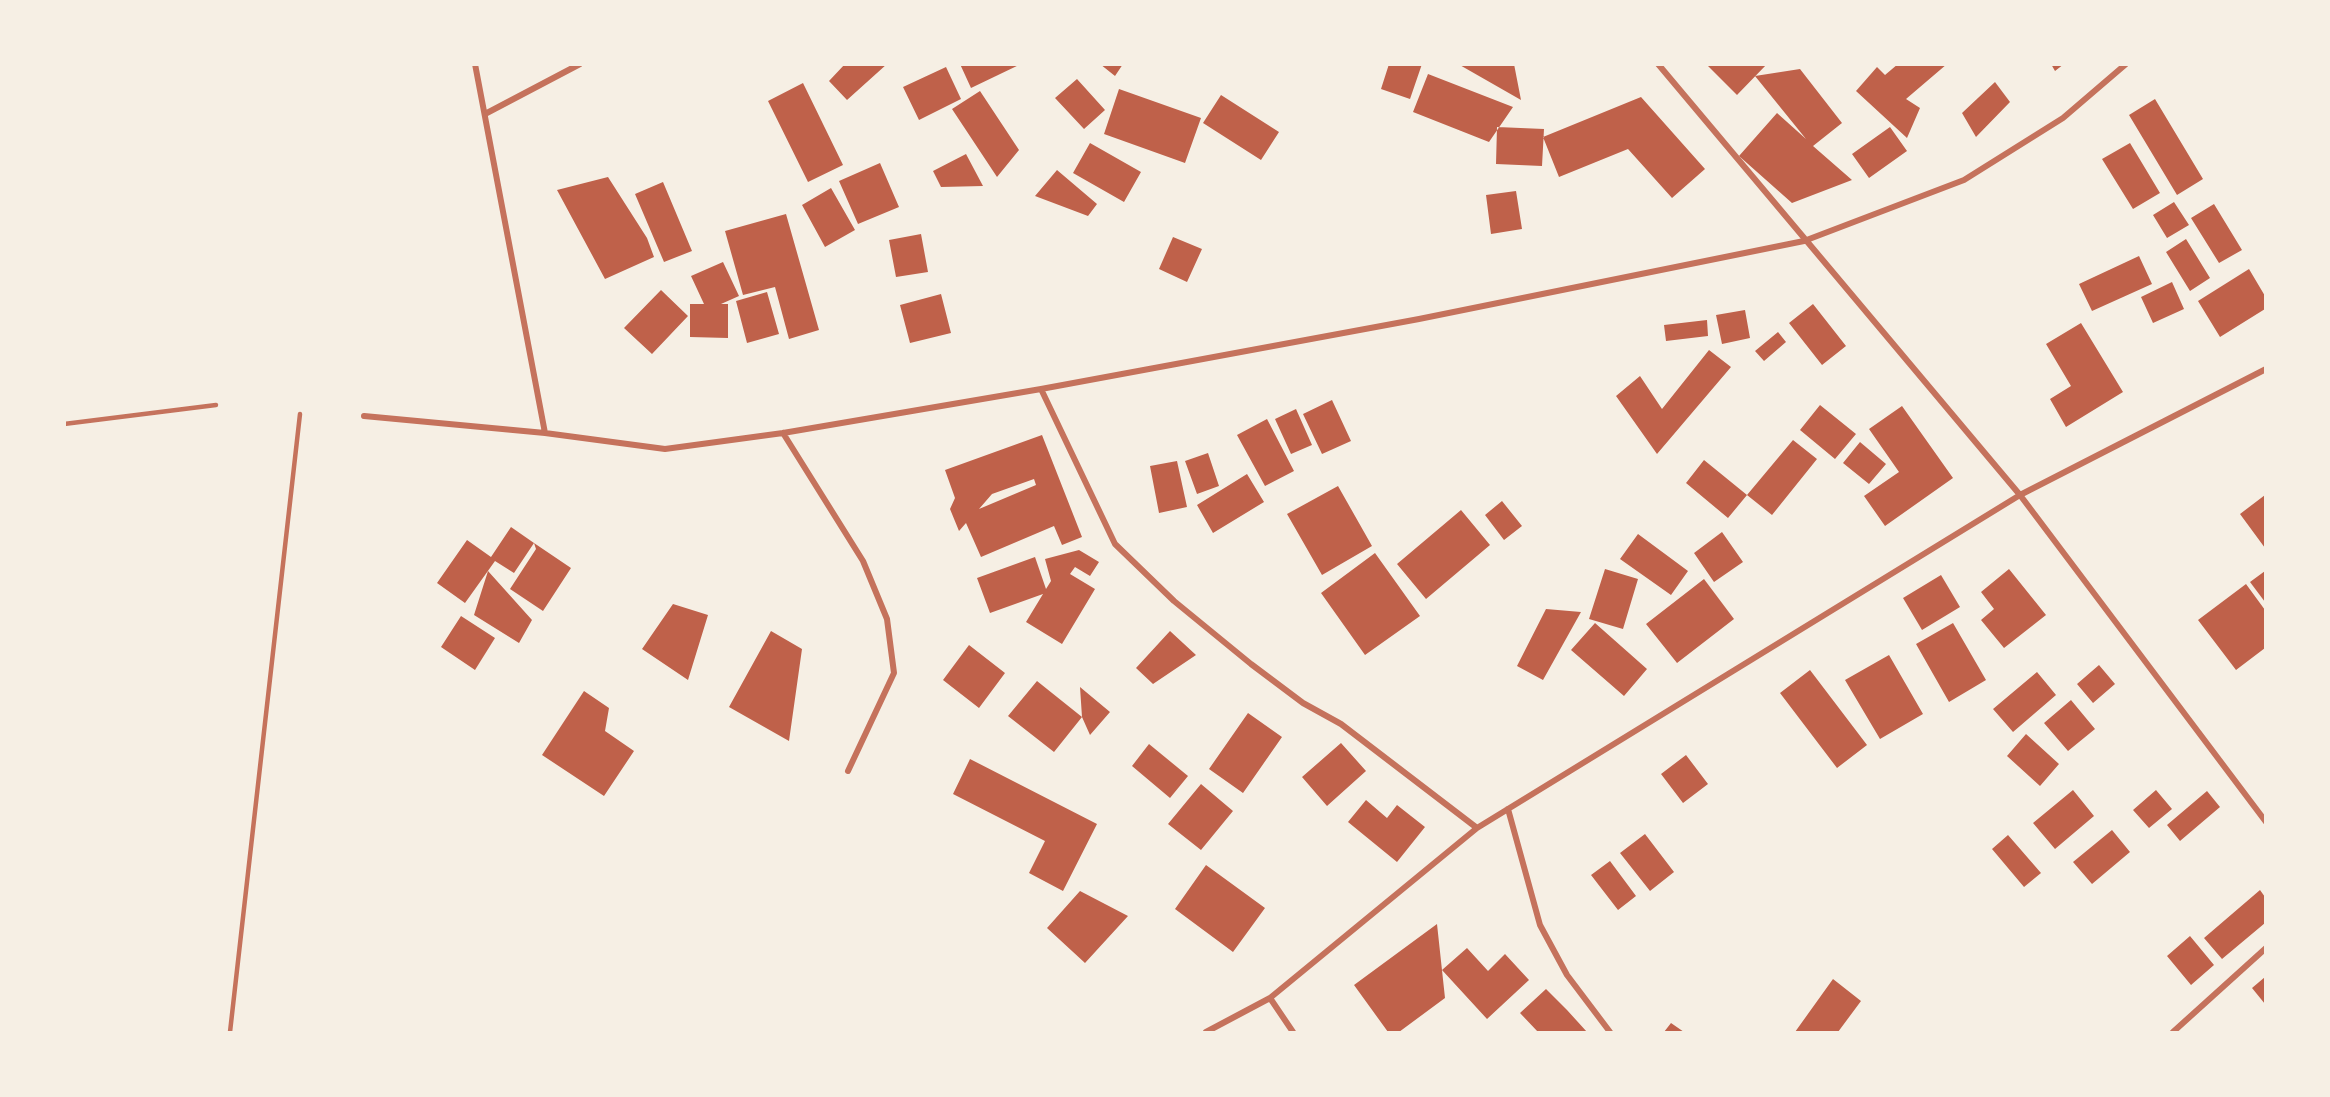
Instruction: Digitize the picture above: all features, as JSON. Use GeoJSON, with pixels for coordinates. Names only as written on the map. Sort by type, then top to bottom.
{"type":"FeatureCollection","features":[{"type":"Feature","properties":{"kind":"street"},"geometry":{"type":"LineString","coordinates":[[475,64],[545,433]]}},
{"type":"Feature","properties":{"kind":"street"},"geometry":{"type":"LineString","coordinates":[[485,114],[580,64]]}},
{"type":"Feature","properties":{"kind":"street"},"geometry":{"type":"LineString","coordinates":[[364,416],[545,433],[665,449],[783,434],[1419,319],[1804,241],[1964,180],[2063,118],[2126,64]]}},
{"type":"Feature","properties":{"kind":"street"},"geometry":{"type":"LineString","coordinates":[[1661,66],[1804,241],[2020,495],[2265,822]]}},
{"type":"Feature","properties":{"kind":"street"},"geometry":{"type":"LineString","coordinates":[[1206,1032],[1270,998],[1477,828],[2020,495],[2265,369]]}},
{"type":"Feature","properties":{"kind":"street"},"geometry":{"type":"LineString","coordinates":[[1041,389],[1115,544],[1174,601],[1251,664],[1303,703],[1341,724],[1477,828]]}},
{"type":"Feature","properties":{"kind":"street"},"geometry":{"type":"LineString","coordinates":[[783,434],[863,561],[887,619],[894,673],[848,771]]}},
{"type":"Feature","properties":{"kind":"street"},"geometry":{"type":"LineString","coordinates":[[1508,809],[1540,925],[1567,975],[1610,1032]]}},
{"type":"Feature","properties":{"kind":"street"},"geometry":{"type":"LineString","coordinates":[[2173,1032],[2265,948]]}},
{"type":"Feature","properties":{"kind":"street"},"geometry":{"type":"LineString","coordinates":[[1270,998],[1293,1032]]}},
{"type":"Feature","properties":{"kind":"lane"},"geometry":{"type":"LineString","coordinates":[[64,424],[216,405]]}},
{"type":"Feature","properties":{"kind":"lane"},"geometry":{"type":"LineString","coordinates":[[230,1032],[300,414]]}},
{"type":"Feature","properties":{"kind":"building"},"geometry":{"type":"Polygon","coordinates":[[[845,64],[887,64],[847,100],[829,81],[845,64]]]}},
{"type":"Feature","properties":{"kind":"building"},"geometry":{"type":"Polygon","coordinates":[[[960,64],[1021,64],[971,88],[960,64]]]}},
{"type":"Feature","properties":{"kind":"building"},"geometry":{"type":"Polygon","coordinates":[[[1100,64],[1123,64],[1115,76],[1100,64]]]}},
{"type":"Feature","properties":{"kind":"building"},"geometry":{"type":"Polygon","coordinates":[[[1389,64],[1422,64],[1410,99],[1381,89],[1389,64]]]}},
{"type":"Feature","properties":{"kind":"building"},"geometry":{"type":"Polygon","coordinates":[[[1458,64],[1514,64],[1521,100],[1458,64]]]}},
{"type":"Feature","properties":{"kind":"building"},"geometry":{"type":"Polygon","coordinates":[[[1706,64],[1767,64],[1737,95],[1706,64]]]}},
{"type":"Feature","properties":{"kind":"building"},"geometry":{"type":"Polygon","coordinates":[[[1898,64],[1947,64],[1906,99],[1920,108],[1907,138],[1856,91],[1877,67],[1885,75],[1898,64]]]}},
{"type":"Feature","properties":{"kind":"building"},"geometry":{"type":"Polygon","coordinates":[[[2051,64],[2064,64],[2055,71],[2051,64]]]}},
{"type":"Feature","properties":{"kind":"building"},"geometry":{"type":"Polygon","coordinates":[[[946,67],[961,99],[919,120],[903,87],[946,67]]]}},
{"type":"Feature","properties":{"kind":"building"},"geometry":{"type":"Polygon","coordinates":[[[1800,69],[1842,123],[1813,146],[1852,180],[1792,203],[1739,156],[1777,113],[1806,139],[1755,76],[1800,69]]]}},
{"type":"Feature","properties":{"kind":"building"},"geometry":{"type":"Polygon","coordinates":[[[1428,74],[1513,107],[1489,142],[1413,112],[1428,74]]]}},
{"type":"Feature","properties":{"kind":"building"},"geometry":{"type":"Polygon","coordinates":[[[1077,79],[1105,110],[1084,129],[1055,98],[1077,79]]]}},
{"type":"Feature","properties":{"kind":"building"},"geometry":{"type":"Polygon","coordinates":[[[1995,82],[2010,102],[1976,137],[1962,113],[1995,82]]]}},
{"type":"Feature","properties":{"kind":"building"},"geometry":{"type":"Polygon","coordinates":[[[803,83],[843,165],[808,182],[768,101],[803,83]]]}},
{"type":"Feature","properties":{"kind":"building"},"geometry":{"type":"Polygon","coordinates":[[[1119,89],[1201,118],[1185,163],[1104,134],[1119,89]]]}},
{"type":"Feature","properties":{"kind":"building"},"geometry":{"type":"Polygon","coordinates":[[[980,91],[1019,150],[997,177],[952,109],[980,91]]]}},
{"type":"Feature","properties":{"kind":"building"},"geometry":{"type":"Polygon","coordinates":[[[1221,95],[1279,132],[1261,160],[1203,123],[1221,95]]]}},
{"type":"Feature","properties":{"kind":"building"},"geometry":{"type":"Polygon","coordinates":[[[1641,97],[1705,169],[1672,198],[1628,149],[1559,177],[1543,137],[1641,97]]]}},
{"type":"Feature","properties":{"kind":"building"},"geometry":{"type":"Polygon","coordinates":[[[2155,99],[2203,179],[2177,195],[2129,115],[2155,99]]]}},
{"type":"Feature","properties":{"kind":"building"},"geometry":{"type":"Polygon","coordinates":[[[1497,127],[1544,129],[1542,166],[1496,164],[1497,127]]]}},
{"type":"Feature","properties":{"kind":"building"},"geometry":{"type":"Polygon","coordinates":[[[1890,127],[1907,151],[1869,178],[1852,154],[1890,127]]]}},
{"type":"Feature","properties":{"kind":"building"},"geometry":{"type":"Polygon","coordinates":[[[1090,143],[1141,172],[1124,202],[1073,173],[1090,143]]]}},
{"type":"Feature","properties":{"kind":"building"},"geometry":{"type":"Polygon","coordinates":[[[2130,143],[2160,193],[2133,209],[2102,159],[2130,143]]]}},
{"type":"Feature","properties":{"kind":"building"},"geometry":{"type":"Polygon","coordinates":[[[966,154],[983,186],[941,187],[933,171],[966,154]]]}},
{"type":"Feature","properties":{"kind":"building"},"geometry":{"type":"Polygon","coordinates":[[[880,163],[899,207],[858,224],[839,181],[880,163]]]}},
{"type":"Feature","properties":{"kind":"building"},"geometry":{"type":"Polygon","coordinates":[[[1057,170],[1097,204],[1088,216],[1035,196],[1057,170]]]}},
{"type":"Feature","properties":{"kind":"building"},"geometry":{"type":"Polygon","coordinates":[[[608,177],[647,238],[654,257],[605,279],[557,190],[608,177]]]}},
{"type":"Feature","properties":{"kind":"building"},"geometry":{"type":"Polygon","coordinates":[[[663,182],[692,251],[664,262],[635,194],[663,182]]]}},
{"type":"Feature","properties":{"kind":"building"},"geometry":{"type":"Polygon","coordinates":[[[831,188],[855,230],[825,247],[802,205],[831,188]]]}},
{"type":"Feature","properties":{"kind":"building"},"geometry":{"type":"Polygon","coordinates":[[[1516,191],[1522,229],[1491,234],[1486,195],[1516,191]]]}},
{"type":"Feature","properties":{"kind":"building"},"geometry":{"type":"Polygon","coordinates":[[[2174,202],[2189,225],[2167,238],[2153,215],[2174,202]]]}},
{"type":"Feature","properties":{"kind":"building"},"geometry":{"type":"Polygon","coordinates":[[[2214,204],[2242,250],[2219,263],[2191,218],[2214,204]]]}},
{"type":"Feature","properties":{"kind":"building"},"geometry":{"type":"Polygon","coordinates":[[[786,214],[819,330],[789,339],[775,287],[743,295],[725,231],[786,214]]]}},
{"type":"Feature","properties":{"kind":"building"},"geometry":{"type":"Polygon","coordinates":[[[921,234],[928,272],[896,277],[889,240],[921,234]]]}},
{"type":"Feature","properties":{"kind":"building"},"geometry":{"type":"Polygon","coordinates":[[[1173,237],[1202,249],[1187,282],[1159,269],[1173,237]]]}},
{"type":"Feature","properties":{"kind":"building"},"geometry":{"type":"Polygon","coordinates":[[[2186,239],[2210,278],[2190,291],[2166,252],[2186,239]]]}},
{"type":"Feature","properties":{"kind":"building"},"geometry":{"type":"Polygon","coordinates":[[[2139,256],[2152,284],[2092,311],[2079,284],[2139,256]]]}},
{"type":"Feature","properties":{"kind":"building"},"geometry":{"type":"Polygon","coordinates":[[[723,262],[739,296],[721,304],[728,304],[728,338],[690,337],[690,304],[704,304],[691,276],[723,262]]]}},
{"type":"Feature","properties":{"kind":"building"},"geometry":{"type":"Polygon","coordinates":[[[2249,269],[2265,296],[2265,309],[2220,337],[2198,301],[2249,269]]]}},
{"type":"Feature","properties":{"kind":"building"},"geometry":{"type":"Polygon","coordinates":[[[2172,282],[2184,309],[2153,323],[2141,297],[2172,282]]]}},
{"type":"Feature","properties":{"kind":"building"},"geometry":{"type":"Polygon","coordinates":[[[661,290],[688,316],[652,354],[624,328],[661,290]]]}},
{"type":"Feature","properties":{"kind":"building"},"geometry":{"type":"Polygon","coordinates":[[[767,292],[779,334],[747,343],[736,301],[767,292]]]}},
{"type":"Feature","properties":{"kind":"building"},"geometry":{"type":"Polygon","coordinates":[[[941,294],[951,333],[910,343],[900,305],[941,294]]]}},
{"type":"Feature","properties":{"kind":"building"},"geometry":{"type":"Polygon","coordinates":[[[1813,304],[1846,346],[1822,365],[1789,323],[1813,304]]]}},
{"type":"Feature","properties":{"kind":"building"},"geometry":{"type":"Polygon","coordinates":[[[1745,310],[1750,338],[1722,344],[1716,315],[1745,310]]]}},
{"type":"Feature","properties":{"kind":"building"},"geometry":{"type":"Polygon","coordinates":[[[1707,320],[1708,336],[1666,341],[1664,325],[1707,320]]]}},
{"type":"Feature","properties":{"kind":"building"},"geometry":{"type":"Polygon","coordinates":[[[2081,323],[2123,392],[2066,427],[2050,399],[2071,386],[2046,344],[2081,323]]]}},
{"type":"Feature","properties":{"kind":"building"},"geometry":{"type":"Polygon","coordinates":[[[1778,332],[1786,342],[1764,361],[1755,351],[1778,332]]]}},
{"type":"Feature","properties":{"kind":"building"},"geometry":{"type":"Polygon","coordinates":[[[1709,350],[1731,367],[1657,454],[1616,396],[1640,376],[1662,409],[1709,350]]]}},
{"type":"Feature","properties":{"kind":"building"},"geometry":{"type":"Polygon","coordinates":[[[1332,400],[1351,441],[1322,454],[1303,414],[1332,400]]]}},
{"type":"Feature","properties":{"kind":"building"},"geometry":{"type":"Polygon","coordinates":[[[1820,405],[1856,434],[1835,459],[1800,430],[1820,405]]]}},
{"type":"Feature","properties":{"kind":"building"},"geometry":{"type":"Polygon","coordinates":[[[1902,406],[1953,478],[1885,526],[1864,496],[1899,472],[1869,429],[1902,406]]]}},
{"type":"Feature","properties":{"kind":"building"},"geometry":{"type":"Polygon","coordinates":[[[1296,409],[1312,445],[1291,454],[1275,419],[1296,409]]]}},
{"type":"Feature","properties":{"kind":"building"},"geometry":{"type":"Polygon","coordinates":[[[1267,419],[1294,471],[1265,486],[1237,435],[1267,419]]]}},
{"type":"Feature","properties":{"kind":"building"},"geometry":{"type":"Polygon","coordinates":[[[1042,435],[1082,537],[1062,545],[1054,526],[981,557],[966,523],[959,531],[950,509],[955,498],[945,470],[1042,435]],[[1034,479],[992,494],[979,509],[1036,485],[1034,479]]]}},
{"type":"Feature","properties":{"kind":"building"},"geometry":{"type":"Polygon","coordinates":[[[1793,440],[1817,459],[1772,515],[1747,495],[1793,440]]]}},
{"type":"Feature","properties":{"kind":"building"},"geometry":{"type":"Polygon","coordinates":[[[1860,442],[1886,464],[1869,484],[1843,463],[1860,442]]]}},
{"type":"Feature","properties":{"kind":"building"},"geometry":{"type":"Polygon","coordinates":[[[1208,453],[1219,486],[1197,494],[1185,461],[1208,453]]]}},
{"type":"Feature","properties":{"kind":"building"},"geometry":{"type":"Polygon","coordinates":[[[1704,460],[1747,495],[1728,518],[1686,483],[1704,460]]]}},
{"type":"Feature","properties":{"kind":"building"},"geometry":{"type":"Polygon","coordinates":[[[1177,461],[1187,507],[1159,513],[1150,466],[1177,461]]]}},
{"type":"Feature","properties":{"kind":"building"},"geometry":{"type":"Polygon","coordinates":[[[1247,474],[1264,502],[1213,533],[1197,505],[1247,474]]]}},
{"type":"Feature","properties":{"kind":"building"},"geometry":{"type":"Polygon","coordinates":[[[1338,486],[1372,546],[1322,575],[1287,514],[1338,486]]]}},
{"type":"Feature","properties":{"kind":"building"},"geometry":{"type":"Polygon","coordinates":[[[2265,495],[2265,548],[2240,514],[2265,495]]]}},
{"type":"Feature","properties":{"kind":"building"},"geometry":{"type":"Polygon","coordinates":[[[1502,501],[1522,526],[1504,540],[1485,515],[1502,501]]]}},
{"type":"Feature","properties":{"kind":"building"},"geometry":{"type":"Polygon","coordinates":[[[1461,510],[1490,545],[1426,599],[1397,564],[1461,510]]]}},
{"type":"Feature","properties":{"kind":"building"},"geometry":{"type":"Polygon","coordinates":[[[511,527],[534,543],[514,573],[495,561],[465,603],[437,583],[467,540],[491,557],[511,527]]]}},
{"type":"Feature","properties":{"kind":"building"},"geometry":{"type":"Polygon","coordinates":[[[1722,532],[1743,562],[1714,582],[1694,553],[1722,532]]]}},
{"type":"Feature","properties":{"kind":"building"},"geometry":{"type":"Polygon","coordinates":[[[1638,534],[1688,571],[1671,595],[1620,559],[1638,534]]]}},
{"type":"Feature","properties":{"kind":"building"},"geometry":{"type":"Polygon","coordinates":[[[534,543],[571,568],[543,611],[510,589],[536,549],[534,543]]]}},
{"type":"Feature","properties":{"kind":"building"},"geometry":{"type":"Polygon","coordinates":[[[1079,550],[1099,562],[1090,576],[1075,567],[1070,574],[1095,589],[1062,644],[1026,622],[1043,594],[990,613],[977,578],[1035,557],[1046,589],[1051,581],[1045,559],[1079,550]]]}},
{"type":"Feature","properties":{"kind":"building"},"geometry":{"type":"Polygon","coordinates":[[[1375,553],[1420,616],[1365,655],[1321,593],[1375,553]]]}},
{"type":"Feature","properties":{"kind":"building"},"geometry":{"type":"Polygon","coordinates":[[[1605,569],[1638,579],[1623,629],[1589,619],[1605,569]]]}},
{"type":"Feature","properties":{"kind":"building"},"geometry":{"type":"Polygon","coordinates":[[[2009,569],[2046,615],[2004,648],[1981,620],[1994,609],[1981,592],[2009,569]]]}},
{"type":"Feature","properties":{"kind":"building"},"geometry":{"type":"Polygon","coordinates":[[[488,571],[532,620],[519,643],[474,615],[488,571]]]}},
{"type":"Feature","properties":{"kind":"building"},"geometry":{"type":"Polygon","coordinates":[[[2265,571],[2265,602],[2250,582],[2265,571]]]}},
{"type":"Feature","properties":{"kind":"building"},"geometry":{"type":"Polygon","coordinates":[[[1941,575],[1960,607],[1922,630],[1903,598],[1941,575]]]}},
{"type":"Feature","properties":{"kind":"building"},"geometry":{"type":"Polygon","coordinates":[[[1704,579],[1734,619],[1677,663],[1646,624],[1704,579]]]}},
{"type":"Feature","properties":{"kind":"building"},"geometry":{"type":"Polygon","coordinates":[[[2246,584],[2265,610],[2265,648],[2236,670],[2198,620],[2246,584]]]}},
{"type":"Feature","properties":{"kind":"building"},"geometry":{"type":"Polygon","coordinates":[[[673,604],[708,615],[688,680],[642,649],[673,604]]]}},
{"type":"Feature","properties":{"kind":"building"},"geometry":{"type":"Polygon","coordinates":[[[1546,609],[1581,612],[1543,680],[1517,666],[1546,609]]]}},
{"type":"Feature","properties":{"kind":"building"},"geometry":{"type":"Polygon","coordinates":[[[461,616],[495,638],[475,670],[441,647],[461,616]]]}},
{"type":"Feature","properties":{"kind":"building"},"geometry":{"type":"Polygon","coordinates":[[[1595,623],[1647,669],[1624,696],[1571,650],[1595,623]]]}},
{"type":"Feature","properties":{"kind":"building"},"geometry":{"type":"Polygon","coordinates":[[[1953,623],[1986,680],[1949,702],[1916,644],[1953,623]]]}},
{"type":"Feature","properties":{"kind":"building"},"geometry":{"type":"Polygon","coordinates":[[[771,631],[802,649],[789,741],[729,707],[771,631]]]}},
{"type":"Feature","properties":{"kind":"building"},"geometry":{"type":"Polygon","coordinates":[[[1170,631],[1196,655],[1153,684],[1136,668],[1170,631]]]}},
{"type":"Feature","properties":{"kind":"building"},"geometry":{"type":"Polygon","coordinates":[[[969,645],[1005,673],[979,708],[943,680],[969,645]]]}},
{"type":"Feature","properties":{"kind":"building"},"geometry":{"type":"Polygon","coordinates":[[[1889,655],[1923,714],[1880,739],[1845,680],[1889,655]]]}},
{"type":"Feature","properties":{"kind":"building"},"geometry":{"type":"Polygon","coordinates":[[[2099,665],[2115,684],[2093,703],[2077,684],[2099,665]]]}},
{"type":"Feature","properties":{"kind":"building"},"geometry":{"type":"Polygon","coordinates":[[[1810,670],[1867,745],[1837,768],[1780,693],[1810,670]]]}},
{"type":"Feature","properties":{"kind":"building"},"geometry":{"type":"Polygon","coordinates":[[[2037,672],[2056,695],[2013,732],[1993,709],[2037,672]]]}},
{"type":"Feature","properties":{"kind":"building"},"geometry":{"type":"Polygon","coordinates":[[[1037,681],[1082,717],[1054,752],[1008,716],[1037,681]]]}},
{"type":"Feature","properties":{"kind":"building"},"geometry":{"type":"Polygon","coordinates":[[[1080,687],[1110,712],[1090,735],[1082,717],[1080,687]]]}},
{"type":"Feature","properties":{"kind":"building"},"geometry":{"type":"Polygon","coordinates":[[[584,691],[609,708],[605,731],[634,751],[604,796],[542,755],[584,691]]]}},
{"type":"Feature","properties":{"kind":"building"},"geometry":{"type":"Polygon","coordinates":[[[2071,700],[2095,729],[2068,751],[2044,723],[2071,700]]]}},
{"type":"Feature","properties":{"kind":"building"},"geometry":{"type":"Polygon","coordinates":[[[1248,713],[1282,737],[1243,793],[1209,769],[1248,713]]]}},
{"type":"Feature","properties":{"kind":"building"},"geometry":{"type":"Polygon","coordinates":[[[2026,734],[2059,764],[2040,786],[2007,756],[2026,734]]]}},
{"type":"Feature","properties":{"kind":"building"},"geometry":{"type":"Polygon","coordinates":[[[1341,743],[1366,771],[1327,806],[1302,777],[1341,743]]]}},
{"type":"Feature","properties":{"kind":"building"},"geometry":{"type":"Polygon","coordinates":[[[1149,744],[1188,776],[1170,798],[1132,766],[1149,744]]]}},
{"type":"Feature","properties":{"kind":"building"},"geometry":{"type":"Polygon","coordinates":[[[1686,755],[1708,784],[1683,803],[1661,774],[1686,755]]]}},
{"type":"Feature","properties":{"kind":"building"},"geometry":{"type":"Polygon","coordinates":[[[970,759],[1097,824],[1063,891],[1029,873],[1045,841],[953,794],[970,759]]]}},
{"type":"Feature","properties":{"kind":"building"},"geometry":{"type":"Polygon","coordinates":[[[1201,784],[1233,811],[1201,850],[1168,824],[1201,784]]]}},
{"type":"Feature","properties":{"kind":"building"},"geometry":{"type":"Polygon","coordinates":[[[2073,790],[2094,816],[2055,849],[2033,823],[2073,790]]]}},
{"type":"Feature","properties":{"kind":"building"},"geometry":{"type":"Polygon","coordinates":[[[2156,790],[2172,809],[2149,828],[2133,810],[2156,790]]]}},
{"type":"Feature","properties":{"kind":"building"},"geometry":{"type":"Polygon","coordinates":[[[2207,791],[2220,807],[2180,841],[2167,825],[2207,791]]]}},
{"type":"Feature","properties":{"kind":"building"},"geometry":{"type":"Polygon","coordinates":[[[1366,800],[1387,818],[1397,805],[1425,827],[1397,862],[1348,822],[1366,800]]]}},
{"type":"Feature","properties":{"kind":"building"},"geometry":{"type":"Polygon","coordinates":[[[2112,830],[2130,852],[2092,884],[2073,862],[2112,830]]]}},
{"type":"Feature","properties":{"kind":"building"},"geometry":{"type":"Polygon","coordinates":[[[1645,834],[1674,872],[1650,891],[1620,853],[1645,834]]]}},
{"type":"Feature","properties":{"kind":"building"},"geometry":{"type":"Polygon","coordinates":[[[2008,835],[2041,873],[2024,887],[1992,849],[2008,835]]]}},
{"type":"Feature","properties":{"kind":"building"},"geometry":{"type":"Polygon","coordinates":[[[1610,861],[1636,896],[1618,910],[1591,875],[1610,861]]]}},
{"type":"Feature","properties":{"kind":"building"},"geometry":{"type":"Polygon","coordinates":[[[1206,865],[1265,908],[1233,952],[1175,909],[1206,865]]]}},
{"type":"Feature","properties":{"kind":"building"},"geometry":{"type":"Polygon","coordinates":[[[2260,890],[2265,897],[2265,923],[2222,959],[2204,938],[2260,890]]]}},
{"type":"Feature","properties":{"kind":"building"},"geometry":{"type":"Polygon","coordinates":[[[1080,891],[1128,916],[1085,963],[1047,928],[1080,891]]]}},
{"type":"Feature","properties":{"kind":"building"},"geometry":{"type":"Polygon","coordinates":[[[1437,924],[1445,998],[1399,1032],[1388,1032],[1354,985],[1437,924]]]}},
{"type":"Feature","properties":{"kind":"building"},"geometry":{"type":"Polygon","coordinates":[[[2190,936],[2214,965],[2191,985],[2167,956],[2190,936]]]}},
{"type":"Feature","properties":{"kind":"building"},"geometry":{"type":"Polygon","coordinates":[[[1467,948],[1488,971],[1505,954],[1529,980],[1487,1019],[1442,970],[1467,948]]]}},
{"type":"Feature","properties":{"kind":"building"},"geometry":{"type":"Polygon","coordinates":[[[2265,977],[2265,1004],[2252,988],[2265,977]]]}},
{"type":"Feature","properties":{"kind":"building"},"geometry":{"type":"Polygon","coordinates":[[[1833,979],[1861,1001],[1838,1032],[1795,1032],[1833,979]]]}},
{"type":"Feature","properties":{"kind":"building"},"geometry":{"type":"Polygon","coordinates":[[[1546,989],[1587,1032],[1538,1032],[1520,1013],[1546,989]]]}},
{"type":"Feature","properties":{"kind":"building"},"geometry":{"type":"Polygon","coordinates":[[[1671,1023],[1684,1032],[1664,1032],[1671,1023]]]}}]}
